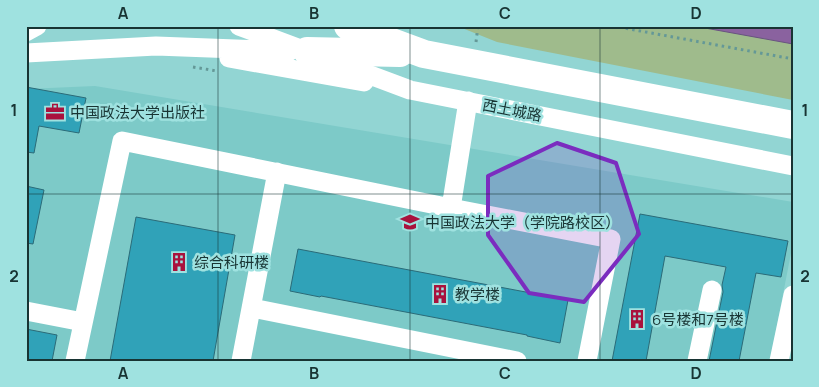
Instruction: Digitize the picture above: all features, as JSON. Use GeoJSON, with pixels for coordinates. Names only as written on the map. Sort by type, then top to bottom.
{"type":"FeatureCollection","features":[{"type":"Feature","properties":{"kind":"highway"},"geometry":{"type":"LineString","coordinates":[[348,26],[424,54],[793,125]]}},
{"type":"Feature","properties":{"kind":"highway"},"geometry":{"type":"LineString","coordinates":[[307,51],[424,54]]}},
{"type":"Feature","properties":{"kind":"street"},"geometry":{"type":"LineString","coordinates":[[26,32],[36,26]]}},
{"type":"Feature","properties":{"kind":"street","name":"西土城路"},"geometry":{"type":"LineString","coordinates":[[239,26],[410,90],[793,166]]}},
{"type":"Feature","properties":{"kind":"street"},"geometry":{"type":"LineString","coordinates":[[156,46],[410,90]]}},
{"type":"Feature","properties":{"kind":"street"},"geometry":{"type":"LineString","coordinates":[[26,53],[156,46],[307,51]]}},
{"type":"Feature","properties":{"kind":"street"},"geometry":{"type":"LineString","coordinates":[[451,208],[468,101]]}},
{"type":"Feature","properties":{"kind":"street"},"geometry":{"type":"LineString","coordinates":[[75,361],[122,141],[611,239],[588,361]]}},
{"type":"Feature","properties":{"kind":"street"},"geometry":{"type":"LineString","coordinates":[[242,361],[277,172]]}},
{"type":"Feature","properties":{"kind":"street"},"geometry":{"type":"LineString","coordinates":[[697,361],[712,290]]}},
{"type":"Feature","properties":{"kind":"street"},"geometry":{"type":"LineString","coordinates":[[779,361],[793,295]]}},
{"type":"Feature","properties":{"kind":"street"},"geometry":{"type":"LineString","coordinates":[[252,308],[517,361]]}},
{"type":"Feature","properties":{"kind":"street"},"geometry":{"type":"LineString","coordinates":[[26,311],[83,322]]}},
{"type":"Feature","properties":{"kind":"path"},"geometry":{"type":"LineString","coordinates":[[475,47],[478,26]]}},
{"type":"Feature","properties":{"kind":"path"},"geometry":{"type":"LineString","coordinates":[[614,26],[793,59]]}},
{"type":"Feature","properties":{"kind":"highlighted area"},"geometry":{"type":"Polygon","coordinates":[[[557,143],[616,163],[639,234],[584,302],[529,293],[488,235],[488,176],[557,143]]]}},
{"type":"Feature","properties":{"kind":"shaded area"},"geometry":{"type":"Polygon","coordinates":[[[694,26],[793,26],[793,44],[694,26]]]}},
{"type":"Feature","properties":{"kind":"shaded area","name":"中国政法大学（学院路校区）"},"geometry":{"type":"Polygon","coordinates":[[[95,86],[793,202],[793,243],[770,361],[26,361],[26,89],[95,86]]]}},
{"type":"Feature","properties":{"kind":"green space"},"geometry":{"type":"Polygon","coordinates":[[[457,26],[793,26],[793,100],[497,42],[457,26]]]}},
{"type":"Feature","properties":{"kind":"building","name":"中国政法大学出版社"},"geometry":{"type":"Polygon","coordinates":[[[26,87],[86,98],[79,133],[39,126],[34,153],[26,152],[26,87]]]}},
{"type":"Feature","properties":{"kind":"building"},"geometry":{"type":"Polygon","coordinates":[[[26,186],[44,190],[33,244],[26,243],[26,186]]]}},
{"type":"Feature","properties":{"kind":"building","name":"6号楼和7号楼"},"geometry":{"type":"Polygon","coordinates":[[[640,214],[788,241],[781,277],[756,273],[739,361],[709,361],[726,267],[665,256],[646,361],[612,361],[640,214]]]}},
{"type":"Feature","properties":{"kind":"building","name":"综合科研楼"},"geometry":{"type":"Polygon","coordinates":[[[136,217],[235,235],[213,361],[110,361],[136,217]]]}},
{"type":"Feature","properties":{"kind":"building","name":"教学楼"},"geometry":{"type":"Polygon","coordinates":[[[298,249],[568,300],[560,343],[527,335],[290,291],[298,249]]]}},
{"type":"Feature","properties":{"kind":"building"},"geometry":{"type":"Polygon","coordinates":[[[26,329],[57,335],[52,361],[26,361],[26,329]]]}},
{"type":"Feature","properties":{"kind":"place","name":"中国政法大学出版社"},"geometry":{"type":"Point","coordinates":[55,112]}},
{"type":"Feature","properties":{"kind":"place","name":"中国政法大学（学院路校区）"},"geometry":{"type":"Point","coordinates":[410,222]}},
{"type":"Feature","properties":{"kind":"place","name":"综合科研楼"},"geometry":{"type":"Point","coordinates":[179,262]}},
{"type":"Feature","properties":{"kind":"place","name":"教学楼"},"geometry":{"type":"Point","coordinates":[440,294]}},
{"type":"Feature","properties":{"kind":"place","name":"6号楼和7号楼"},"geometry":{"type":"Point","coordinates":[637,319]}}]}
